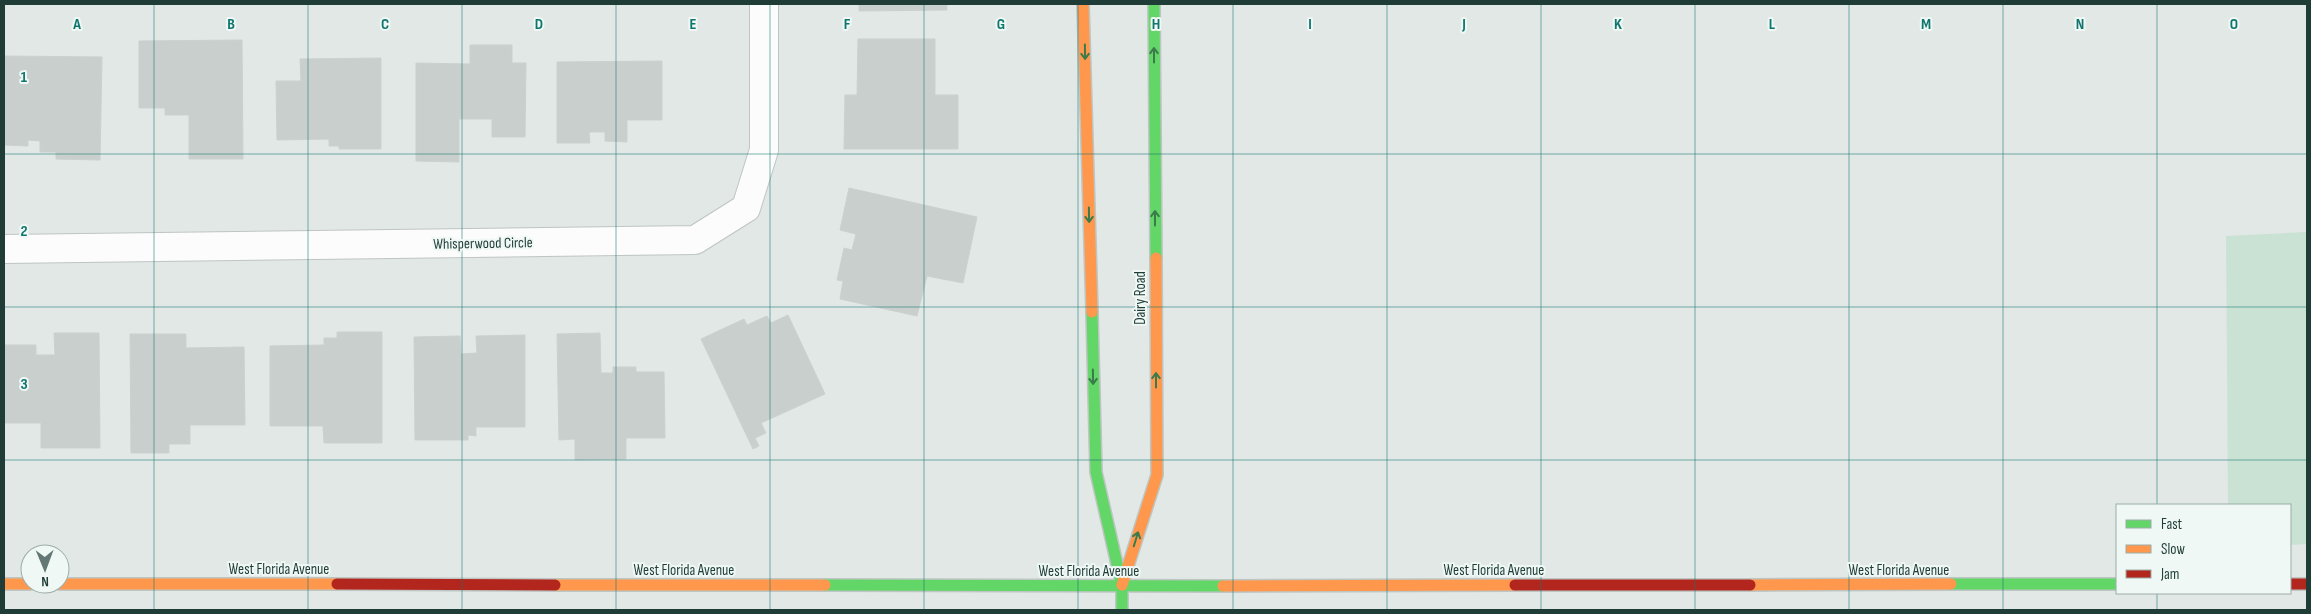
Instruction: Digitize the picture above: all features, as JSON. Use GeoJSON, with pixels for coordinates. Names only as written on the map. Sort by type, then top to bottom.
{"type":"FeatureCollection","features":[{"type":"Feature","properties":{"kind":"street","name":"Whisperwood Circle"},"geometry":{"type":"LineString","coordinates":[[4,249],[695,240],[746,208],[764,150],[764,4]]}},
{"type":"Feature","properties":{"kind":"street","name":"Dairy Road"},"geometry":{"type":"LineString","coordinates":[[1083,4],[1096,472],[1122,586],[1122,610]]}},
{"type":"Feature","properties":{"kind":"street","name":"Dairy Road"},"geometry":{"type":"LineString","coordinates":[[1122,586],[1157,476],[1154,4]]}},
{"type":"Feature","properties":{"kind":"street"},"geometry":{"type":"LineString","coordinates":[[4,584],[20,584]]}},
{"type":"Feature","properties":{"kind":"street","name":"West Florida Avenue"},"geometry":{"type":"LineString","coordinates":[[70,584],[1122,586],[2116,584]]}},
{"type":"Feature","properties":{"kind":"street"},"geometry":{"type":"LineString","coordinates":[[2291,584],[2307,584]]}},
{"type":"Feature","properties":{"kind":"green space"},"geometry":{"type":"Polygon","coordinates":[[[2307,232],[2307,544],[2291,545],[2291,504],[2228,504],[2226,236],[2307,232]]]}},
{"type":"Feature","properties":{"kind":"building"},"geometry":{"type":"Polygon","coordinates":[[[859,4],[947,4],[947,10],[859,11],[859,4]]]}},
{"type":"Feature","properties":{"kind":"building"},"geometry":{"type":"Polygon","coordinates":[[[858,39],[935,39],[935,95],[958,95],[958,149],[844,149],[845,95],[857,95],[858,39]]]}},
{"type":"Feature","properties":{"kind":"building"},"geometry":{"type":"Polygon","coordinates":[[[242,40],[243,159],[189,159],[189,115],[165,115],[165,108],[139,108],[139,41],[242,40]]]}},
{"type":"Feature","properties":{"kind":"building"},"geometry":{"type":"Polygon","coordinates":[[[470,45],[512,45],[512,63],[526,63],[525,137],[492,137],[492,119],[459,119],[459,162],[416,161],[416,63],[470,64],[470,45]]]}},
{"type":"Feature","properties":{"kind":"building"},"geometry":{"type":"Polygon","coordinates":[[[4,56],[102,57],[100,160],[56,159],[56,152],[40,152],[40,141],[28,140],[28,146],[4,145],[4,56]]]}},
{"type":"Feature","properties":{"kind":"building"},"geometry":{"type":"Polygon","coordinates":[[[381,58],[381,149],[339,149],[339,146],[329,146],[329,139],[277,140],[276,81],[301,81],[300,59],[381,58]]]}},
{"type":"Feature","properties":{"kind":"building"},"geometry":{"type":"Polygon","coordinates":[[[662,61],[662,120],[627,120],[627,142],[605,141],[605,132],[589,132],[590,143],[557,143],[557,62],[662,61]]]}},
{"type":"Feature","properties":{"kind":"building"},"geometry":{"type":"Polygon","coordinates":[[[849,188],[977,217],[963,283],[927,276],[917,316],[840,299],[843,281],[837,280],[844,248],[852,250],[856,234],[840,230],[849,188]]]}},
{"type":"Feature","properties":{"kind":"building"},"geometry":{"type":"Polygon","coordinates":[[[788,315],[825,394],[761,423],[766,433],[755,438],[759,446],[753,449],[701,339],[744,319],[747,325],[767,316],[771,323],[788,315]]]}},
{"type":"Feature","properties":{"kind":"building"},"geometry":{"type":"Polygon","coordinates":[[[337,332],[382,332],[382,443],[324,443],[323,426],[270,426],[270,346],[324,345],[324,338],[337,338],[337,332]]]}},
{"type":"Feature","properties":{"kind":"building"},"geometry":{"type":"Polygon","coordinates":[[[54,333],[99,333],[100,448],[41,448],[41,423],[4,423],[4,345],[36,345],[36,355],[55,355],[54,333]]]}},
{"type":"Feature","properties":{"kind":"building"},"geometry":{"type":"Polygon","coordinates":[[[600,333],[601,373],[613,373],[613,367],[636,367],[636,372],[664,372],[665,438],[626,438],[626,459],[575,460],[575,439],[559,440],[557,334],[600,333]]]}},
{"type":"Feature","properties":{"kind":"building"},"geometry":{"type":"Polygon","coordinates":[[[130,334],[186,334],[186,348],[244,347],[245,425],[190,425],[190,444],[169,444],[169,453],[131,453],[130,334]]]}},
{"type":"Feature","properties":{"kind":"building"},"geometry":{"type":"Polygon","coordinates":[[[525,335],[525,427],[476,427],[476,436],[468,435],[468,440],[415,440],[414,337],[460,336],[461,354],[477,353],[476,336],[525,335]]]}},
{"type":"Feature","properties":{"kind":"traffic: fast"},"geometry":{"type":"LineString","coordinates":[[1154,4],[1156,258]]}},
{"type":"Feature","properties":{"kind":"traffic: fast"},"geometry":{"type":"LineString","coordinates":[[1092,312],[1096,472],[1122,586],[1122,610]]}},
{"type":"Feature","properties":{"kind":"traffic: fast"},"geometry":{"type":"LineString","coordinates":[[1951,584],[2116,584]]}},
{"type":"Feature","properties":{"kind":"traffic: fast"},"geometry":{"type":"LineString","coordinates":[[825,585],[1223,586]]}},
{"type":"Feature","properties":{"kind":"traffic: slow"},"geometry":{"type":"LineString","coordinates":[[1083,4],[1092,312]]}},
{"type":"Feature","properties":{"kind":"traffic: slow"},"geometry":{"type":"LineString","coordinates":[[1122,585],[1157,475],[1156,258]]}},
{"type":"Feature","properties":{"kind":"traffic: slow"},"geometry":{"type":"LineString","coordinates":[[4,584],[20,584]]}},
{"type":"Feature","properties":{"kind":"traffic: slow"},"geometry":{"type":"LineString","coordinates":[[70,584],[337,584]]}},
{"type":"Feature","properties":{"kind":"traffic: slow"},"geometry":{"type":"LineString","coordinates":[[1750,585],[1951,584]]}},
{"type":"Feature","properties":{"kind":"traffic: slow"},"geometry":{"type":"LineString","coordinates":[[555,585],[825,585]]}},
{"type":"Feature","properties":{"kind":"traffic: slow"},"geometry":{"type":"LineString","coordinates":[[1223,586],[1515,585]]}},
{"type":"Feature","properties":{"kind":"traffic: jam"},"geometry":{"type":"LineString","coordinates":[[337,584],[555,585]]}},
{"type":"Feature","properties":{"kind":"traffic: jam"},"geometry":{"type":"LineString","coordinates":[[2291,584],[2307,584]]}},
{"type":"Feature","properties":{"kind":"traffic: jam"},"geometry":{"type":"LineString","coordinates":[[1515,585],[1750,585]]}}]}
